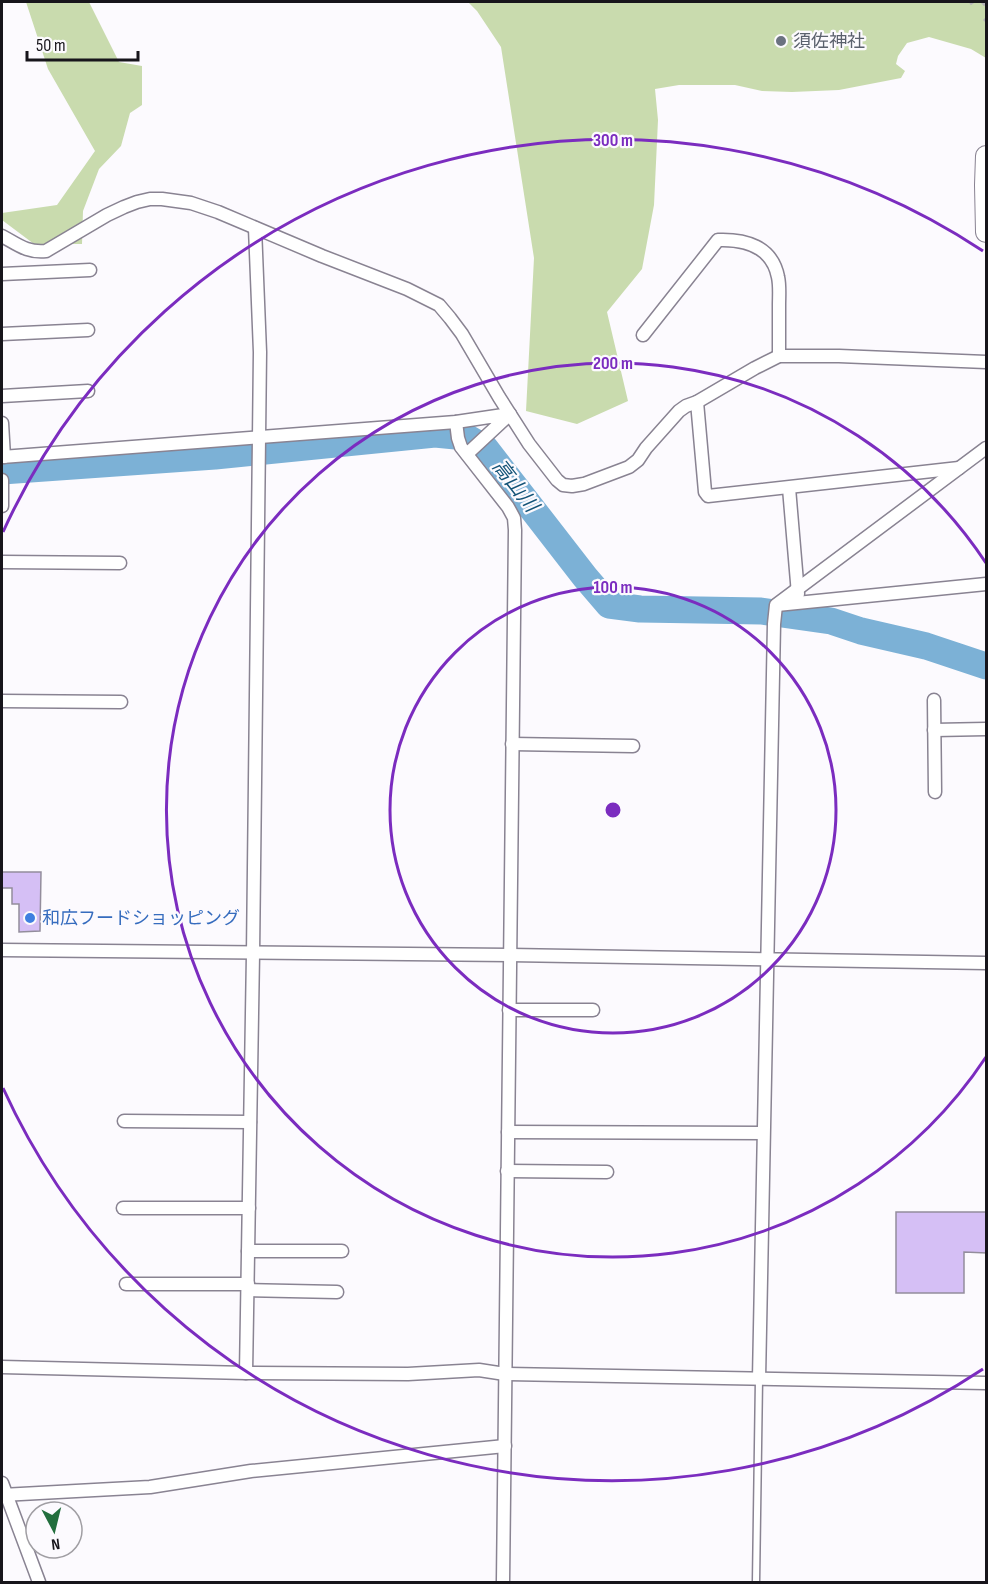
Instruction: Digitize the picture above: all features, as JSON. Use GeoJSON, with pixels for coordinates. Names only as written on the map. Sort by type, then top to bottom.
{"type":"FeatureCollection","features":[{"type":"Feature","properties":{"kind":"main road"},"geometry":{"type":"LineString","coordinates":[[987,156],[985,185],[987,232]]}},
{"type":"Feature","properties":{"kind":"street"},"geometry":{"type":"LineString","coordinates":[[2,236],[26,250],[46,251],[107,215],[137,202],[150,199],[191,203],[407,289],[439,305],[462,334],[529,444],[563,485],[572,486],[597,480],[629,467],[638,460],[679,411],[779,356],[987,362]]}},
{"type":"Feature","properties":{"kind":"street"},"geometry":{"type":"LineString","coordinates":[[246,1372],[259,437],[259,310],[255,228]]}},
{"type":"Feature","properties":{"kind":"street"},"geometry":{"type":"LineString","coordinates":[[644,335],[718,240],[735,239],[763,250],[775,268],[778,277],[779,356]]}},
{"type":"Feature","properties":{"kind":"street"},"geometry":{"type":"LineString","coordinates":[[2,274],[90,270]]}},
{"type":"Feature","properties":{"kind":"street"},"geometry":{"type":"LineString","coordinates":[[2,334],[88,330]]}},
{"type":"Feature","properties":{"kind":"street"},"geometry":{"type":"LineString","coordinates":[[2,396],[88,391]]}},
{"type":"Feature","properties":{"kind":"street"},"geometry":{"type":"LineString","coordinates":[[697,402],[705,492],[708,496],[960,468]]}},
{"type":"Feature","properties":{"kind":"street"},"geometry":{"type":"LineString","coordinates":[[2,423],[3,457],[456,422],[510,414]]}},
{"type":"Feature","properties":{"kind":"street"},"geometry":{"type":"LineString","coordinates":[[467,454],[510,414]]}},
{"type":"Feature","properties":{"kind":"street"},"geometry":{"type":"LineString","coordinates":[[456,422],[459,443],[508,507],[514,518],[515,530],[503,1582]]}},
{"type":"Feature","properties":{"kind":"street"},"geometry":{"type":"LineString","coordinates":[[759,1379],[766,959],[776,606],[987,448]]}},
{"type":"Feature","properties":{"kind":"street"},"geometry":{"type":"LineString","coordinates":[[2,480],[2,506]]}},
{"type":"Feature","properties":{"kind":"street"},"geometry":{"type":"LineString","coordinates":[[789,488],[798,603]]}},
{"type":"Feature","properties":{"kind":"street"},"geometry":{"type":"LineString","coordinates":[[2,562],[120,563]]}},
{"type":"Feature","properties":{"kind":"street"},"geometry":{"type":"LineString","coordinates":[[776,606],[987,584]]}},
{"type":"Feature","properties":{"kind":"street"},"geometry":{"type":"LineString","coordinates":[[934,700],[935,792]]}},
{"type":"Feature","properties":{"kind":"street"},"geometry":{"type":"LineString","coordinates":[[2,701],[122,702]]}},
{"type":"Feature","properties":{"kind":"street"},"geometry":{"type":"LineString","coordinates":[[934,730],[987,729]]}},
{"type":"Feature","properties":{"kind":"street"},"geometry":{"type":"LineString","coordinates":[[512,744],[633,746]]}},
{"type":"Feature","properties":{"kind":"street"},"geometry":{"type":"LineString","coordinates":[[2,950],[987,963]]}},
{"type":"Feature","properties":{"kind":"street"},"geometry":{"type":"LineString","coordinates":[[509,1010],[592,1010]]}},
{"type":"Feature","properties":{"kind":"street"},"geometry":{"type":"LineString","coordinates":[[124,1121],[250,1122]]}},
{"type":"Feature","properties":{"kind":"street"},"geometry":{"type":"LineString","coordinates":[[508,1132],[763,1133]]}},
{"type":"Feature","properties":{"kind":"street"},"geometry":{"type":"LineString","coordinates":[[507,1172],[608,1172]]}},
{"type":"Feature","properties":{"kind":"street"},"geometry":{"type":"LineString","coordinates":[[123,1208],[249,1208]]}},
{"type":"Feature","properties":{"kind":"street"},"geometry":{"type":"LineString","coordinates":[[248,1251],[342,1251]]}},
{"type":"Feature","properties":{"kind":"street"},"geometry":{"type":"LineString","coordinates":[[126,1284],[337,1292]]}},
{"type":"Feature","properties":{"kind":"street"},"geometry":{"type":"LineString","coordinates":[[2,1367],[408,1374],[479,1370],[505,1374],[987,1383]]}},
{"type":"Feature","properties":{"kind":"street"},"geometry":{"type":"LineString","coordinates":[[4,1495],[150,1487],[251,1471],[505,1446]]}},
{"type":"Feature","properties":{"kind":"street"},"geometry":{"type":"LineString","coordinates":[[2,1483],[4,1495],[39,1582]]}},
{"type":"Feature","properties":{"kind":"lane"},"geometry":{"type":"LineString","coordinates":[[756,1582],[759,1379]]}},
{"type":"Feature","properties":{"kind":"path"},"geometry":{"type":"LineString","coordinates":[[982,2],[987,6]]}},
{"type":"Feature","properties":{"kind":"green space"},"geometry":{"type":"Polygon","coordinates":[[[26,2],[89,2],[119,62],[142,66],[142,105],[130,113],[121,146],[99,169],[83,211],[82,244],[34,244],[2,220],[2,213],[57,205],[95,151],[48,69],[26,2]]]}},
{"type":"Feature","properties":{"kind":"green space"},"geometry":{"type":"Polygon","coordinates":[[[468,2],[986,2],[986,58],[971,49],[929,37],[907,43],[898,56],[896,64],[905,71],[901,78],[839,90],[762,91],[735,85],[679,85],[655,89],[658,120],[654,205],[642,269],[607,312],[628,401],[577,424],[526,411],[534,258],[501,47],[477,11],[468,2]]]}},
{"type":"Feature","properties":{"kind":"building"},"geometry":{"type":"Polygon","coordinates":[[[2,872],[41,872],[40,931],[19,932],[19,904],[12,904],[12,888],[2,888],[2,872]]]}},
{"type":"Feature","properties":{"kind":"building"},"geometry":{"type":"Polygon","coordinates":[[[896,1212],[987,1212],[987,1253],[964,1252],[964,1293],[896,1293],[896,1212]]]}},
{"type":"Feature","properties":{"kind":"waterway","name":"高山川"},"geometry":{"type":"LineString","coordinates":[[2,471],[215,456],[435,434],[466,437],[485,448],[609,605],[640,609],[761,611],[831,621],[861,631],[926,646],[986,666]]}},
{"type":"Feature","properties":{"kind":"place","name":"須佐神社"},"geometry":{"type":"Point","coordinates":[781,41]}},
{"type":"Feature","properties":{"kind":"place","name":"和広フードショッピング"},"geometry":{"type":"Point","coordinates":[30,918]}}]}
